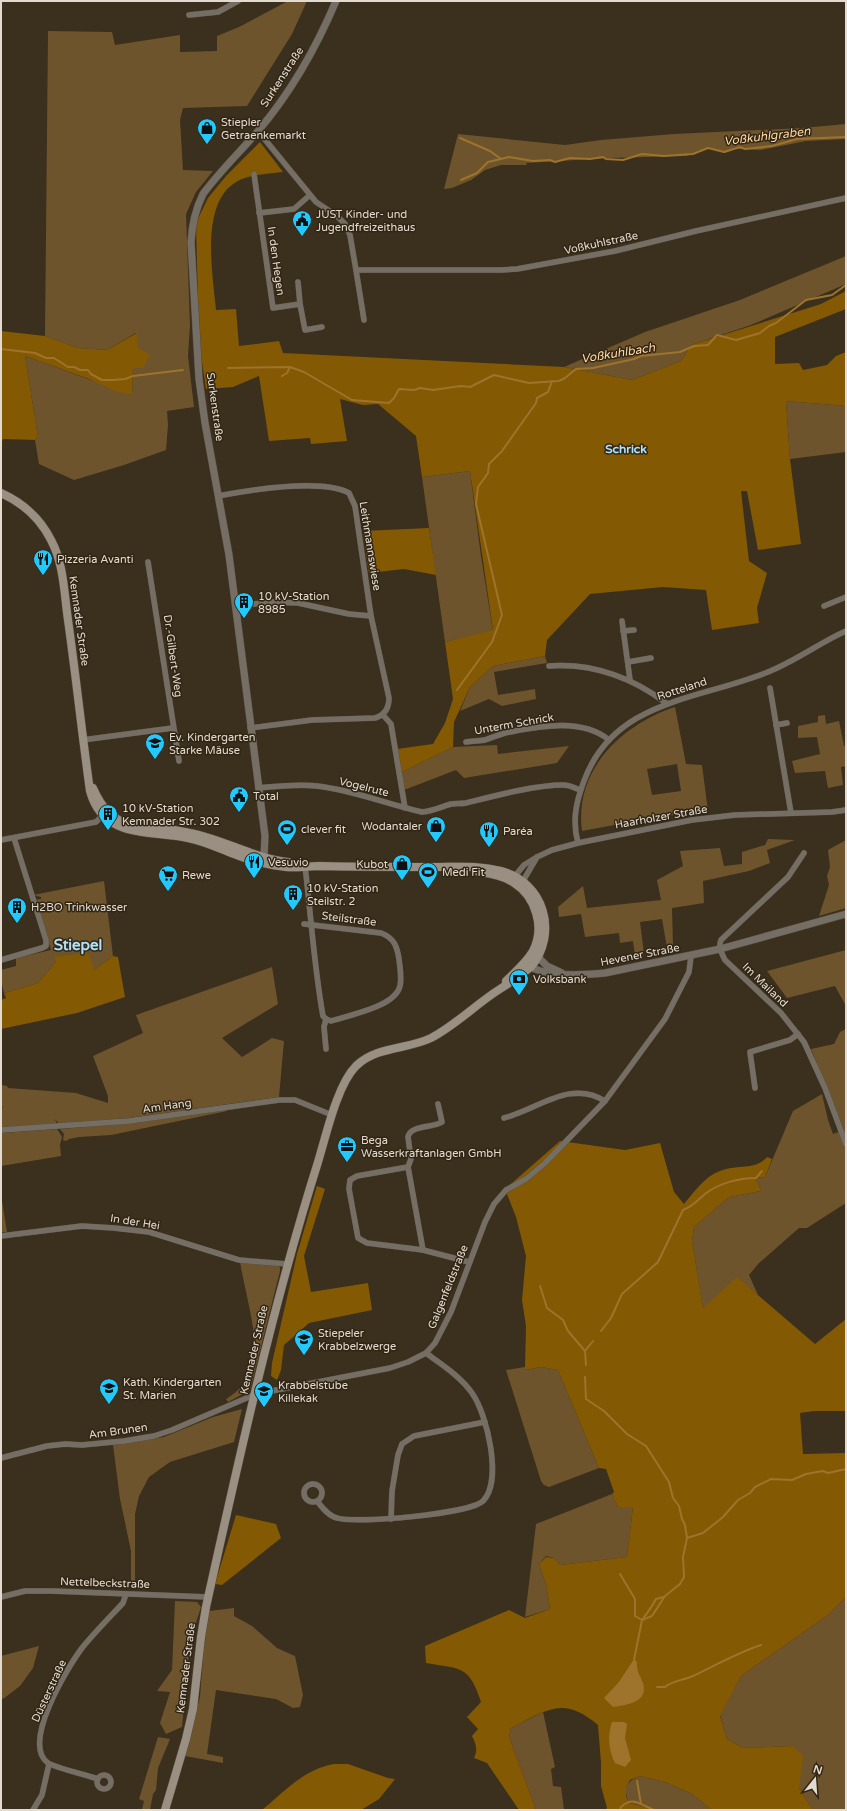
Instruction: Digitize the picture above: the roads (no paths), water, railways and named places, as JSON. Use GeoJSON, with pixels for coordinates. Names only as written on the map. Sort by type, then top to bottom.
{"type":"FeatureCollection","features":[{"type":"Feature","properties":{"kind":"main road","name":"Kemnader Straße"},"geometry":{"type":"LineString","coordinates":[[1,493],[16,501],[35,516],[48,533],[56,550],[60,563],[82,740],[88,776],[93,801],[110,822],[128,830],[183,834],[232,854],[264,860],[287,867],[438,867],[486,873],[518,880],[526,893],[538,906],[545,917],[545,939],[539,958],[532,967],[501,988]]}},
{"type":"Feature","properties":{"kind":"main road","name":"Kemnader Straße"},"geometry":{"type":"LineString","coordinates":[[165,1810],[186,1739],[193,1709],[201,1637],[208,1597],[287,1264],[332,1115],[349,1074],[366,1058],[382,1050],[429,1039],[468,1013],[501,988],[529,958],[533,950],[538,936],[538,906]]}},
{"type":"Feature","properties":{"kind":"street"},"geometry":{"type":"LineString","coordinates":[[189,15],[218,12],[238,1]]}},
{"type":"Feature","properties":{"kind":"street","name":"Surkenstraße"},"geometry":{"type":"LineString","coordinates":[[264,860],[265,836],[229,555],[199,380],[191,242],[192,222],[203,194],[258,131],[280,103],[318,40],[336,1]]}},
{"type":"Feature","properties":{"kind":"street"},"geometry":{"type":"LineString","coordinates":[[258,131],[316,202],[345,224],[350,235],[364,320]]}},
{"type":"Feature","properties":{"kind":"street","name":"In den Hegen"},"geometry":{"type":"LineString","coordinates":[[254,174],[273,308],[300,304]]}},
{"type":"Feature","properties":{"kind":"street","name":"In den Hegen"},"geometry":{"type":"LineString","coordinates":[[259,213],[294,209],[310,195]]}},
{"type":"Feature","properties":{"kind":"street","name":"Voßkuhlstraße"},"geometry":{"type":"LineString","coordinates":[[356,270],[517,269],[615,251],[696,231],[846,198]]}},
{"type":"Feature","properties":{"kind":"street","name":"In den Hegen"},"geometry":{"type":"LineString","coordinates":[[298,282],[305,330],[322,327]]}},
{"type":"Feature","properties":{"kind":"street","name":"Leithmannswiese"},"geometry":{"type":"LineString","coordinates":[[218,496],[262,489],[300,486],[333,487],[349,493],[355,506],[370,616],[389,698],[388,710],[383,715]]}},
{"type":"Feature","properties":{"kind":"street","name":"Dr.-Gilbert-Weg"},"geometry":{"type":"LineString","coordinates":[[148,562],[155,585],[173,728],[179,762]]}},
{"type":"Feature","properties":{"kind":"street"},"geometry":{"type":"LineString","coordinates":[[824,606],[846,597]]}},
{"type":"Feature","properties":{"kind":"street"},"geometry":{"type":"LineString","coordinates":[[235,606],[272,602],[298,603],[348,614],[370,616]]}},
{"type":"Feature","properties":{"kind":"street"},"geometry":{"type":"LineString","coordinates":[[622,621],[630,680]]}},
{"type":"Feature","properties":{"kind":"street"},"geometry":{"type":"LineString","coordinates":[[623,632],[634,630]]}},
{"type":"Feature","properties":{"kind":"street","name":"Rotteland"},"geometry":{"type":"LineString","coordinates":[[578,843],[574,822],[580,790],[592,764],[609,740],[633,720],[666,703],[768,672],[808,653],[846,631]]}},
{"type":"Feature","properties":{"kind":"street"},"geometry":{"type":"LineString","coordinates":[[628,662],[651,658]]}},
{"type":"Feature","properties":{"kind":"street"},"geometry":{"type":"LineString","coordinates":[[549,666],[562,665],[598,669],[630,680],[648,690],[666,703]]}},
{"type":"Feature","properties":{"kind":"street"},"geometry":{"type":"LineString","coordinates":[[770,688],[790,813]]}},
{"type":"Feature","properties":{"kind":"street"},"geometry":{"type":"LineString","coordinates":[[250,728],[331,719],[375,718],[383,715],[391,724],[405,808]]}},
{"type":"Feature","properties":{"kind":"street"},"geometry":{"type":"LineString","coordinates":[[776,725],[787,723]]}},
{"type":"Feature","properties":{"kind":"street","name":"Unterm Schrick"},"geometry":{"type":"LineString","coordinates":[[466,742],[483,740],[503,733],[562,726],[594,731],[602,734],[609,740]]}},
{"type":"Feature","properties":{"kind":"street"},"geometry":{"type":"LineString","coordinates":[[82,740],[173,728]]}},
{"type":"Feature","properties":{"kind":"street","name":"Vogelrute"},"geometry":{"type":"LineString","coordinates":[[258,788],[296,785],[318,786],[345,791],[422,812],[434,811],[452,804],[462,804],[498,795],[549,786],[564,784],[580,790]]}},
{"type":"Feature","properties":{"kind":"street","name":"Haarholzer Straße"},"geometry":{"type":"LineString","coordinates":[[518,880],[524,865],[537,856],[578,843],[692,820],[735,815],[832,812],[846,810]]}},
{"type":"Feature","properties":{"kind":"street"},"geometry":{"type":"LineString","coordinates":[[1,840],[96,822],[104,814]]}},
{"type":"Feature","properties":{"kind":"street"},"geometry":{"type":"LineString","coordinates":[[1,960],[46,946],[46,940],[14,838]]}},
{"type":"Feature","properties":{"kind":"street"},"geometry":{"type":"LineString","coordinates":[[720,949],[721,940],[784,881],[804,854]]}},
{"type":"Feature","properties":{"kind":"street"},"geometry":{"type":"LineString","coordinates":[[518,880],[537,856]]}},
{"type":"Feature","properties":{"kind":"street","name":"Steilstraße"},"geometry":{"type":"LineString","coordinates":[[305,866],[312,924],[314,961],[323,1016],[331,1021],[388,1001],[396,994],[400,988],[401,980],[398,958],[396,946],[388,936],[381,933],[321,927],[312,924]]}},
{"type":"Feature","properties":{"kind":"street","name":"Hevener Straße"},"geometry":{"type":"LineString","coordinates":[[532,967],[545,972],[589,974],[605,973],[720,949],[846,914]]}},
{"type":"Feature","properties":{"kind":"street"},"geometry":{"type":"LineString","coordinates":[[304,924],[312,924]]}},
{"type":"Feature","properties":{"kind":"street","name":"Im Mailand"},"geometry":{"type":"LineString","coordinates":[[720,949],[724,960],[766,998],[804,1042],[822,1081],[846,1144]]}},
{"type":"Feature","properties":{"kind":"street","name":"Galgenfeldstraße"},"geometry":{"type":"LineString","coordinates":[[256,1394],[390,1368],[408,1362],[426,1353],[442,1331],[485,1222],[499,1198],[506,1190],[526,1179],[538,1169],[586,1122],[605,1101],[664,1019],[688,972],[691,956]]}},
{"type":"Feature","properties":{"kind":"street"},"geometry":{"type":"LineString","coordinates":[[532,967],[529,958],[539,958]]}},
{"type":"Feature","properties":{"kind":"street","name":"Hevener Straße"},"geometry":{"type":"LineString","coordinates":[[539,958],[547,966],[562,973]]}},
{"type":"Feature","properties":{"kind":"street","name":"Steilstraße"},"geometry":{"type":"LineString","coordinates":[[326,1019],[324,1027],[326,1049]]}},
{"type":"Feature","properties":{"kind":"street"},"geometry":{"type":"LineString","coordinates":[[755,1088],[750,1052],[790,1040],[798,1034]]}},
{"type":"Feature","properties":{"kind":"street"},"geometry":{"type":"LineString","coordinates":[[504,1118],[516,1115],[567,1093],[588,1093],[605,1101]]}},
{"type":"Feature","properties":{"kind":"street","name":"Am Hang"},"geometry":{"type":"LineString","coordinates":[[1,1130],[129,1121],[279,1100],[295,1100],[332,1115]]}},
{"type":"Feature","properties":{"kind":"street"},"geometry":{"type":"LineString","coordinates":[[423,1250],[408,1167],[410,1159],[407,1140],[408,1134],[413,1130],[435,1126],[442,1122],[438,1104]]}},
{"type":"Feature","properties":{"kind":"street"},"geometry":{"type":"LineString","coordinates":[[408,1167],[353,1178],[349,1183],[358,1238],[361,1241],[423,1250],[469,1262]]}},
{"type":"Feature","properties":{"kind":"street","name":"In der Hei"},"geometry":{"type":"LineString","coordinates":[[1,1236],[82,1226],[114,1228],[149,1232],[239,1260],[287,1264]]}},
{"type":"Feature","properties":{"kind":"street"},"geometry":{"type":"LineString","coordinates":[[317,1501],[335,1518],[346,1520],[391,1519],[429,1514],[475,1506],[482,1502],[492,1486],[493,1472],[485,1422],[481,1409],[472,1393],[456,1376],[426,1353]]}},
{"type":"Feature","properties":{"kind":"street","name":"Am Brunen"},"geometry":{"type":"LineString","coordinates":[[1,1458],[47,1446],[65,1444],[82,1446],[154,1436],[172,1430],[256,1394]]}},
{"type":"Feature","properties":{"kind":"street"},"geometry":{"type":"LineString","coordinates":[[391,1519],[390,1507],[398,1454],[402,1444],[414,1436],[485,1422]]}},
{"type":"Feature","properties":{"kind":"street","name":"Nettelbeckstraße"},"geometry":{"type":"LineString","coordinates":[[1,1597],[33,1591],[208,1597]]}},
{"type":"Feature","properties":{"kind":"street","name":"Düsterstraße"},"geometry":{"type":"LineString","coordinates":[[49,1764],[41,1755],[39,1736],[44,1721],[60,1686],[83,1647],[123,1603],[126,1594]]}},
{"type":"Feature","properties":{"kind":"street"},"geometry":{"type":"LineString","coordinates":[[33,1810],[42,1795],[49,1764],[98,1779]]}},
{"type":"Feature","properties":{"kind":"waterway","name":"Voßkuhlgraben"},"geometry":{"type":"LineString","coordinates":[[461,180],[477,173],[488,162],[509,157],[533,161],[550,160],[555,162],[570,158],[590,159],[603,157],[606,159],[623,160],[642,154],[664,156],[693,154],[708,148],[724,152],[740,147],[745,149],[772,146],[797,139],[846,137]]}},
{"type":"Feature","properties":{"kind":"waterway"},"geometry":{"type":"LineString","coordinates":[[460,138],[490,151],[501,159]]}},
{"type":"Feature","properties":{"kind":"waterway","name":"Voßkuhlbach"},"geometry":{"type":"LineString","coordinates":[[228,368],[290,367],[304,372],[352,400],[389,403],[399,389],[414,390],[420,388],[433,390],[461,386],[470,387],[494,375],[529,383],[559,381],[576,369],[593,368],[634,359],[641,356],[680,352],[694,346],[708,345],[717,335],[736,340],[760,333],[776,323],[806,300],[832,295],[846,285]]}},
{"type":"Feature","properties":{"kind":"waterway","name":"Voßkuhlbach"},"geometry":{"type":"LineString","coordinates":[[1,349],[35,353],[46,358],[54,358],[68,367],[88,370],[91,374],[102,380],[125,379],[133,376],[183,370]]}},
{"type":"Feature","properties":{"kind":"waterway"},"geometry":{"type":"LineString","coordinates":[[282,376],[287,373],[290,367]]}},
{"type":"Feature","properties":{"kind":"waterway"},"geometry":{"type":"LineString","coordinates":[[457,690],[492,642],[502,615],[476,504],[478,487],[488,473],[489,464],[502,451],[536,403],[537,398],[548,392],[552,381]]}},
{"type":"Feature","properties":{"kind":"waterway"},"geometry":{"type":"LineString","coordinates":[[601,1331],[611,1318],[622,1294],[658,1262],[683,1210],[716,1187],[736,1180],[756,1178],[762,1171]]}},
{"type":"Feature","properties":{"kind":"waterway"},"geometry":{"type":"LineString","coordinates":[[540,1286],[547,1308],[563,1320],[568,1331],[585,1351]]}},
{"type":"Feature","properties":{"kind":"waterway"},"geometry":{"type":"LineString","coordinates":[[585,1351],[593,1341]]}},
{"type":"Feature","properties":{"kind":"waterway"},"geometry":{"type":"LineString","coordinates":[[585,1351],[586,1365]]}},
{"type":"Feature","properties":{"kind":"waterway"},"geometry":{"type":"LineString","coordinates":[[585,1377],[586,1399],[604,1411],[627,1434],[646,1446],[669,1482],[673,1498],[679,1506],[685,1525],[687,1538],[683,1557],[684,1577],[680,1584],[665,1596],[652,1616],[642,1620],[634,1660]]}},
{"type":"Feature","properties":{"kind":"waterway"},"geometry":{"type":"LineString","coordinates":[[687,1538],[703,1533],[723,1517],[738,1500],[750,1493],[755,1487],[771,1479],[792,1480],[806,1474],[823,1471],[828,1473],[846,1469]]}},
{"type":"Feature","properties":{"kind":"waterway"},"geometry":{"type":"LineString","coordinates":[[620,1574],[635,1599],[635,1616],[642,1620],[656,1599],[664,1597]]}},
{"type":"Feature","properties":{"kind":"waterway"},"geometry":{"type":"LineString","coordinates":[[657,1687],[665,1687],[671,1683],[693,1676],[735,1655],[761,1645]]}},
{"type":"Feature","properties":{"kind":"waterway"},"geometry":{"type":"LineString","coordinates":[[637,1781],[641,1804],[654,1810]]}},
{"type":"Feature","properties":{"kind":"waterway"},"geometry":{"type":"LineString","coordinates":[[620,1810],[621,1807],[628,1802],[641,1804]]}},
{"type":"Feature","properties":{"kind":"place","name":"Stiepler Getraenkemarkt"},"geometry":{"type":"Point","coordinates":[207,145]}},
{"type":"Feature","properties":{"kind":"place","name":"JUST Kinder- und Jugendfreizeithaus"},"geometry":{"type":"Point","coordinates":[302,237]}},
{"type":"Feature","properties":{"kind":"place","name":"Pizzeria Avanti"},"geometry":{"type":"Point","coordinates":[43,576]}},
{"type":"Feature","properties":{"kind":"place","name":"10 kV-Station 8985"},"geometry":{"type":"Point","coordinates":[244,619]}},
{"type":"Feature","properties":{"kind":"place","name":"Ev. Kindergarten Starke Mäuse"},"geometry":{"type":"Point","coordinates":[155,760]}},
{"type":"Feature","properties":{"kind":"place","name":"Total"},"geometry":{"type":"Point","coordinates":[239,813]}},
{"type":"Feature","properties":{"kind":"place","name":"10 kV-Station Kemnader Str. 302"},"geometry":{"type":"Point","coordinates":[108,831]}},
{"type":"Feature","properties":{"kind":"place","name":"Wodantaler"},"geometry":{"type":"Point","coordinates":[436,843]}},
{"type":"Feature","properties":{"kind":"place","name":"clever fit"},"geometry":{"type":"Point","coordinates":[287,846]}},
{"type":"Feature","properties":{"kind":"place","name":"Paréa"},"geometry":{"type":"Point","coordinates":[489,848]}},
{"type":"Feature","properties":{"kind":"place","name":"Vesuvio"},"geometry":{"type":"Point","coordinates":[254,879]}},
{"type":"Feature","properties":{"kind":"place","name":"Kubot"},"geometry":{"type":"Point","coordinates":[402,881]}},
{"type":"Feature","properties":{"kind":"place","name":"Medi Fit"},"geometry":{"type":"Point","coordinates":[428,889]}},
{"type":"Feature","properties":{"kind":"place","name":"Rewe"},"geometry":{"type":"Point","coordinates":[168,892]}},
{"type":"Feature","properties":{"kind":"place","name":"10 kV-Station Steilstr. 2"},"geometry":{"type":"Point","coordinates":[293,911]}},
{"type":"Feature","properties":{"kind":"place","name":"H2BO Trinkwasser"},"geometry":{"type":"Point","coordinates":[17,924]}},
{"type":"Feature","properties":{"kind":"place","name":"Volksbank"},"geometry":{"type":"Point","coordinates":[519,996]}},
{"type":"Feature","properties":{"kind":"place","name":"Bega Wasserkraftanlagen GmbH"},"geometry":{"type":"Point","coordinates":[347,1163]}},
{"type":"Feature","properties":{"kind":"place","name":"Stiepeler Krabbelzwerge"},"geometry":{"type":"Point","coordinates":[304,1356]}},
{"type":"Feature","properties":{"kind":"place","name":"Kath. Kindergarten St. Marien"},"geometry":{"type":"Point","coordinates":[109,1405]}},
{"type":"Feature","properties":{"kind":"place","name":"Krabbelstube Killekak"},"geometry":{"type":"Point","coordinates":[264,1408]}},
{"type":"Feature","properties":{"kind":"district","name":"Schrick"},"geometry":{"type":"Point","coordinates":[626,449]}},
{"type":"Feature","properties":{"kind":"district","name":"Stiepel"},"geometry":{"type":"Point","coordinates":[78,945]}}]}
